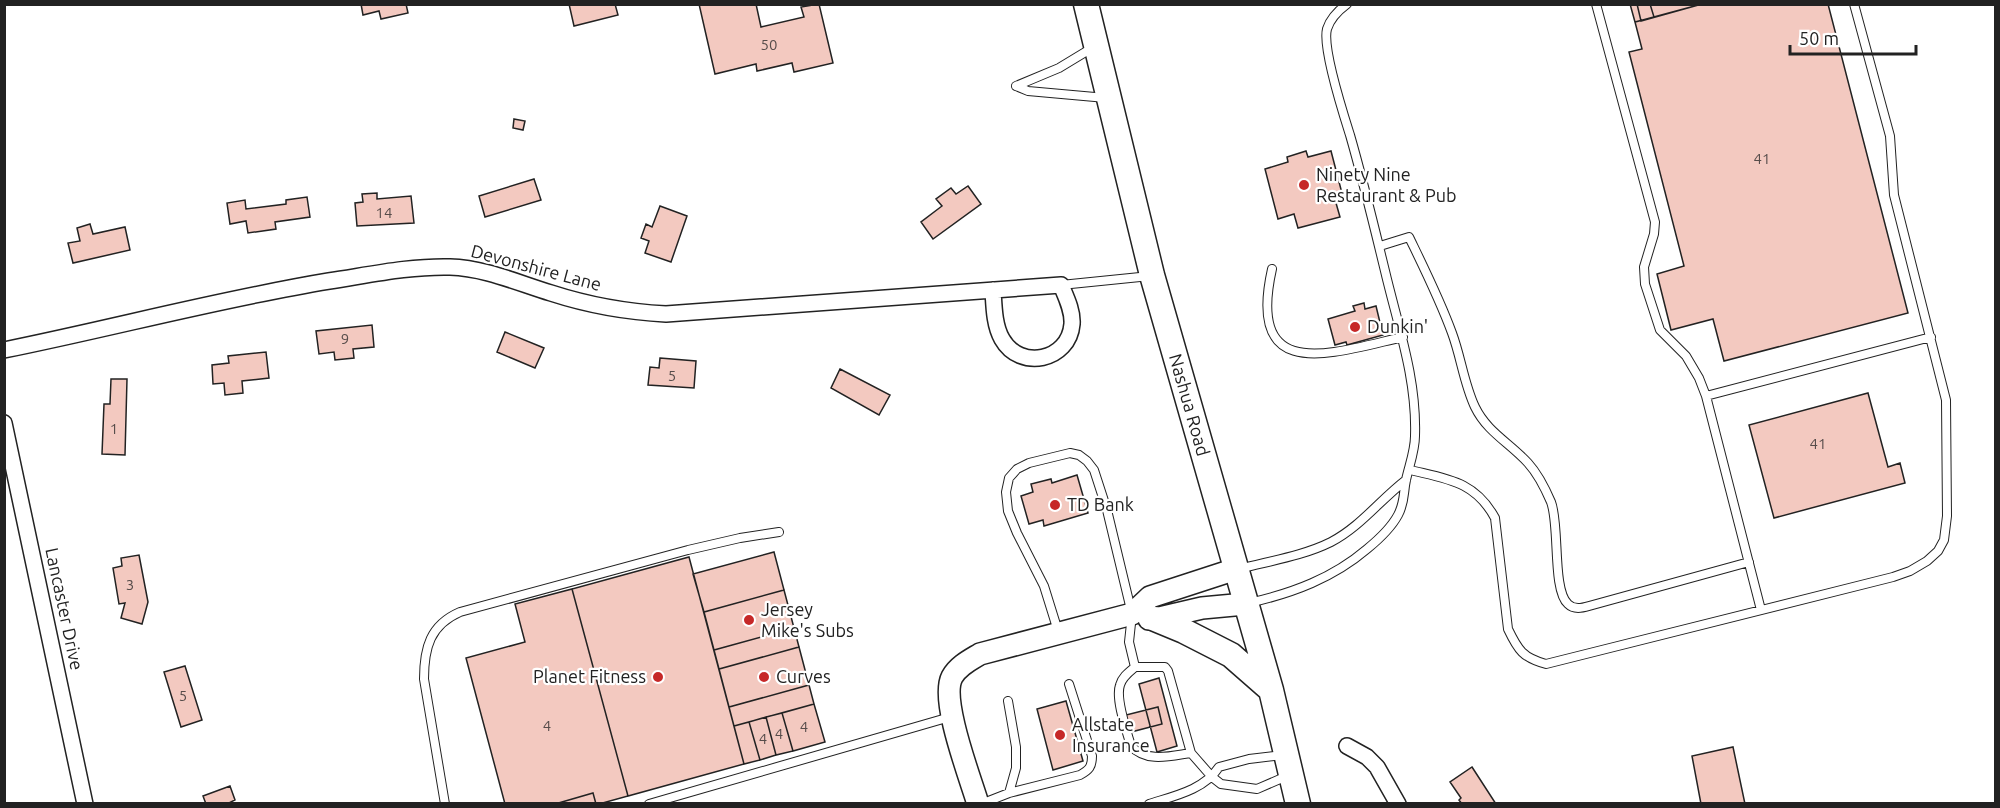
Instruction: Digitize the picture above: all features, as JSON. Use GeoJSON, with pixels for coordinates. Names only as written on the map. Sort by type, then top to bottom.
{"type":"FeatureCollection","features":[{"type":"Feature","properties":{"kind":"main road","name":"Nashua Road"},"geometry":{"type":"LineString","coordinates":[[1086,4],[1152,276],[1270,690],[1298,804]]}},
{"type":"Feature","properties":{"kind":"main road"},"geometry":{"type":"LineString","coordinates":[[1143,616],[1184,631],[1231,654],[1270,690]]}},
{"type":"Feature","properties":{"kind":"street","name":"Devonshire Lane"},"geometry":{"type":"LineString","coordinates":[[4,350],[273,291],[406,269],[450,267],[473,269],[586,303],[666,314],[1061,285]]}},
{"type":"Feature","properties":{"kind":"street"},"geometry":{"type":"LineString","coordinates":[[993,290],[997,327],[1003,342],[1022,357],[1038,359],[1061,349],[1070,335],[1072,318],[1061,285]]}},
{"type":"Feature","properties":{"kind":"street","name":"Lancaster Drive"},"geometry":{"type":"LineString","coordinates":[[4,423],[85,804]]}},
{"type":"Feature","properties":{"kind":"street"},"geometry":{"type":"LineString","coordinates":[[1143,616],[1150,597],[1236,569]]}},
{"type":"Feature","properties":{"kind":"street"},"geometry":{"type":"LineString","coordinates":[[979,804],[952,717],[948,692],[952,678],[963,664],[980,654],[1058,632],[1143,616],[1245,604]]}},
{"type":"Feature","properties":{"kind":"street"},"geometry":{"type":"LineString","coordinates":[[1347,746],[1367,757],[1377,767],[1398,804]]}},
{"type":"Feature","properties":{"kind":"lane"},"geometry":{"type":"LineString","coordinates":[[1245,604],[1302,588],[1327,577],[1353,561],[1379,539],[1397,517],[1405,498],[1406,480],[1410,470],[1415,437],[1412,382],[1380,246],[1326,43],[1327,28],[1332,19],[1347,4]]}},
{"type":"Feature","properties":{"kind":"lane"},"geometry":{"type":"LineString","coordinates":[[1596,4],[1655,222],[1654,234],[1644,267],[1645,284],[1660,330],[1686,356],[1706,396],[1761,610]]}},
{"type":"Feature","properties":{"kind":"lane"},"geometry":{"type":"LineString","coordinates":[[1410,470],[1455,481],[1475,491],[1487,503],[1495,518],[1508,629],[1516,646],[1528,660],[1546,664],[1893,577],[1910,571],[1938,551],[1944,540],[1947,516],[1946,400],[1894,195],[1890,136],[1854,4]]}},
{"type":"Feature","properties":{"kind":"lane"},"geometry":{"type":"LineString","coordinates":[[1096,46],[1059,68],[1016,86],[1028,91],[1109,98]]}},
{"type":"Feature","properties":{"kind":"lane"},"geometry":{"type":"LineString","coordinates":[[1380,246],[1409,237],[1453,334],[1475,406],[1494,433],[1536,472],[1555,514],[1562,596],[1568,605],[1577,609],[1749,562]]}},
{"type":"Feature","properties":{"kind":"lane"},"geometry":{"type":"LineString","coordinates":[[1272,269],[1267,291],[1269,322],[1274,336],[1283,347],[1295,352],[1322,355],[1403,337]]}},
{"type":"Feature","properties":{"kind":"lane","name":"Devonshire Lane"},"geometry":{"type":"LineString","coordinates":[[1061,285],[1152,276]]}},
{"type":"Feature","properties":{"kind":"lane"},"geometry":{"type":"LineString","coordinates":[[1706,396],[1931,336]]}},
{"type":"Feature","properties":{"kind":"lane"},"geometry":{"type":"LineString","coordinates":[[1058,632],[1044,586],[1008,511],[1006,492],[1009,478],[1017,469],[1029,463],[1070,453],[1087,460],[1094,470],[1143,616],[1129,642],[1135,667]]}},
{"type":"Feature","properties":{"kind":"lane"},"geometry":{"type":"LineString","coordinates":[[1236,569],[1313,550],[1333,541],[1354,527],[1406,480]]}},
{"type":"Feature","properties":{"kind":"lane"},"geometry":{"type":"LineString","coordinates":[[445,804],[424,679],[424,658],[437,628],[447,617],[688,550],[779,532]]}},
{"type":"Feature","properties":{"kind":"lane"},"geometry":{"type":"LineString","coordinates":[[1191,753],[1156,758],[1136,752],[1131,746],[1120,702],[1119,686],[1125,675],[1135,667],[1165,667],[1168,671],[1191,753],[1221,784],[1257,789],[1289,764]]}},
{"type":"Feature","properties":{"kind":"lane"},"geometry":{"type":"LineString","coordinates":[[979,804],[1009,793],[1080,775],[1089,770],[1092,756],[1069,684]]}},
{"type":"Feature","properties":{"kind":"lane"},"geometry":{"type":"LineString","coordinates":[[1008,701],[1016,747],[1016,768],[1009,793]]}},
{"type":"Feature","properties":{"kind":"lane"},"geometry":{"type":"LineString","coordinates":[[649,804],[952,717]]}},
{"type":"Feature","properties":{"kind":"lane"},"geometry":{"type":"LineString","coordinates":[[1149,804],[1188,791],[1212,777],[1219,767],[1249,759],[1289,764]]}},
{"type":"Feature","properties":{"kind":"building"},"geometry":{"type":"Polygon","coordinates":[[[361,4],[406,4],[408,13],[381,19],[379,11],[363,15],[361,4]]]}},
{"type":"Feature","properties":{"kind":"building"},"geometry":{"type":"Polygon","coordinates":[[[569,4],[615,4],[618,15],[574,26],[569,4]]]}},
{"type":"Feature","properties":{"kind":"building"},"geometry":{"type":"Polygon","coordinates":[[[699,4],[756,4],[761,27],[804,17],[801,7],[819,4],[833,63],[794,72],[792,63],[757,71],[756,64],[715,74],[699,4]]]}},
{"type":"Feature","properties":{"kind":"building"},"geometry":{"type":"Polygon","coordinates":[[[1630,4],[1650,4],[1654,17],[1635,22],[1630,4]]]}},
{"type":"Feature","properties":{"kind":"building"},"geometry":{"type":"Polygon","coordinates":[[[1637,4],[1702,4],[1641,21],[1637,4]]]}},
{"type":"Feature","properties":{"kind":"building"},"geometry":{"type":"Polygon","coordinates":[[[1702,4],[1828,4],[1908,313],[1724,361],[1713,319],[1671,330],[1657,274],[1684,266],[1629,52],[1642,49],[1635,22],[1702,4]]]}},
{"type":"Feature","properties":{"kind":"building"},"geometry":{"type":"Polygon","coordinates":[[[514,119],[525,121],[523,130],[513,128],[514,119]]]}},
{"type":"Feature","properties":{"kind":"building","name":"Ninety Nine Restaurant & Pub"},"geometry":{"type":"Polygon","coordinates":[[[1306,151],[1308,157],[1331,151],[1344,201],[1336,203],[1340,217],[1298,228],[1294,214],[1278,219],[1265,169],[1288,162],[1287,157],[1306,151]]]}},
{"type":"Feature","properties":{"kind":"building"},"geometry":{"type":"Polygon","coordinates":[[[534,179],[541,200],[485,217],[479,196],[534,179]]]}},
{"type":"Feature","properties":{"kind":"building"},"geometry":{"type":"Polygon","coordinates":[[[968,186],[981,204],[933,239],[921,222],[942,206],[936,199],[951,188],[956,194],[968,186]]]}},
{"type":"Feature","properties":{"kind":"building"},"geometry":{"type":"Polygon","coordinates":[[[377,193],[377,199],[411,196],[414,223],[357,226],[355,203],[363,202],[362,194],[377,193]]]}},
{"type":"Feature","properties":{"kind":"building"},"geometry":{"type":"Polygon","coordinates":[[[307,197],[310,217],[275,222],[276,229],[248,233],[246,221],[230,224],[227,203],[245,200],[246,209],[286,204],[286,200],[307,197]]]}},
{"type":"Feature","properties":{"kind":"building"},"geometry":{"type":"Polygon","coordinates":[[[660,206],[687,216],[671,262],[645,253],[649,241],[641,238],[646,224],[652,227],[660,206]]]}},
{"type":"Feature","properties":{"kind":"building"},"geometry":{"type":"Polygon","coordinates":[[[90,224],[93,234],[125,227],[130,250],[73,263],[68,243],[80,241],[77,228],[90,224]]]}},
{"type":"Feature","properties":{"kind":"building","name":"Dunkin'"},"geometry":{"type":"Polygon","coordinates":[[[1364,303],[1365,309],[1376,306],[1383,335],[1347,345],[1346,342],[1335,345],[1328,319],[1355,311],[1353,306],[1364,303]]]}},
{"type":"Feature","properties":{"kind":"building"},"geometry":{"type":"Polygon","coordinates":[[[372,325],[374,347],[353,349],[354,358],[335,360],[334,352],[319,354],[316,331],[372,325]]]}},
{"type":"Feature","properties":{"kind":"building"},"geometry":{"type":"Polygon","coordinates":[[[505,332],[544,348],[535,368],[497,352],[505,332]]]}},
{"type":"Feature","properties":{"kind":"building"},"geometry":{"type":"Polygon","coordinates":[[[266,352],[269,378],[242,381],[243,393],[225,395],[224,383],[213,384],[212,365],[229,363],[228,356],[266,352]]]}},
{"type":"Feature","properties":{"kind":"building"},"geometry":{"type":"Polygon","coordinates":[[[660,358],[696,361],[694,388],[648,385],[650,367],[659,368],[660,358]]]}},
{"type":"Feature","properties":{"kind":"building"},"geometry":{"type":"Polygon","coordinates":[[[840,369],[890,395],[879,415],[831,388],[840,369]]]}},
{"type":"Feature","properties":{"kind":"building"},"geometry":{"type":"Polygon","coordinates":[[[111,379],[127,379],[125,455],[102,454],[104,404],[110,404],[111,379]]]}},
{"type":"Feature","properties":{"kind":"building"},"geometry":{"type":"Polygon","coordinates":[[[1868,393],[1888,467],[1900,463],[1905,483],[1774,518],[1749,425],[1868,393]]]}},
{"type":"Feature","properties":{"kind":"building","name":"TD Bank"},"geometry":{"type":"Polygon","coordinates":[[[1077,475],[1088,513],[1044,526],[1043,520],[1029,524],[1021,496],[1033,492],[1031,484],[1051,479],[1052,483],[1077,475]]]}},
{"type":"Feature","properties":{"kind":"building"},"geometry":{"type":"Polygon","coordinates":[[[774,552],[784,590],[704,612],[693,574],[774,552]]]}},
{"type":"Feature","properties":{"kind":"building"},"geometry":{"type":"Polygon","coordinates":[[[139,555],[148,602],[142,624],[121,618],[125,603],[119,604],[113,568],[122,566],[121,558],[139,555]]]}},
{"type":"Feature","properties":{"kind":"building"},"geometry":{"type":"Polygon","coordinates":[[[689,557],[744,764],[628,796],[572,589],[689,557]]]}},
{"type":"Feature","properties":{"kind":"building"},"geometry":{"type":"Polygon","coordinates":[[[572,589],[628,796],[599,804],[596,804],[593,793],[555,804],[505,804],[466,658],[525,642],[515,604],[572,589]]]}},
{"type":"Feature","properties":{"kind":"building","name":"Jersey Mike's Subs"},"geometry":{"type":"Polygon","coordinates":[[[784,590],[794,628],[714,650],[704,612],[784,590]]]}},
{"type":"Feature","properties":{"kind":"building"},"geometry":{"type":"Polygon","coordinates":[[[794,628],[799,647],[719,669],[714,650],[794,628]]]}},
{"type":"Feature","properties":{"kind":"building","name":"Curves"},"geometry":{"type":"Polygon","coordinates":[[[799,647],[809,685],[729,707],[719,669],[799,647]]]}},
{"type":"Feature","properties":{"kind":"building"},"geometry":{"type":"Polygon","coordinates":[[[185,666],[202,720],[181,727],[164,672],[185,666]]]}},
{"type":"Feature","properties":{"kind":"building"},"geometry":{"type":"Polygon","coordinates":[[[1159,678],[1177,746],[1157,752],[1139,684],[1159,678]]]}},
{"type":"Feature","properties":{"kind":"building"},"geometry":{"type":"Polygon","coordinates":[[[809,685],[814,704],[734,726],[729,707],[809,685]]]}},
{"type":"Feature","properties":{"kind":"building","name":"Allstate Insurance"},"geometry":{"type":"Polygon","coordinates":[[[1066,701],[1083,761],[1053,770],[1037,709],[1066,701]]]}},
{"type":"Feature","properties":{"kind":"building"},"geometry":{"type":"Polygon","coordinates":[[[814,704],[825,742],[793,751],[782,713],[814,704]]]}},
{"type":"Feature","properties":{"kind":"building"},"geometry":{"type":"Polygon","coordinates":[[[1158,707],[1162,724],[1131,732],[1126,715],[1158,707]]]}},
{"type":"Feature","properties":{"kind":"building"},"geometry":{"type":"Polygon","coordinates":[[[782,713],[793,751],[776,755],[766,717],[782,713]]]}},
{"type":"Feature","properties":{"kind":"building"},"geometry":{"type":"Polygon","coordinates":[[[766,717],[776,755],[760,760],[749,722],[766,717]]]}},
{"type":"Feature","properties":{"kind":"building"},"geometry":{"type":"Polygon","coordinates":[[[749,722],[760,760],[744,764],[734,726],[749,722]]]}},
{"type":"Feature","properties":{"kind":"building"},"geometry":{"type":"Polygon","coordinates":[[[1733,747],[1745,804],[1701,804],[1692,756],[1733,747]]]}},
{"type":"Feature","properties":{"kind":"building"},"geometry":{"type":"Polygon","coordinates":[[[1472,767],[1496,804],[1462,804],[1459,800],[1461,798],[1450,782],[1472,767]]]}},
{"type":"Feature","properties":{"kind":"building"},"geometry":{"type":"Polygon","coordinates":[[[230,786],[235,800],[227,804],[206,804],[203,796],[230,786]]]}},
{"type":"Feature","properties":{"kind":"building"},"geometry":{"type":"Polygon","coordinates":[[[593,793],[596,804],[555,804],[593,793]]]}},
{"type":"Feature","properties":{"kind":"place","name":"Ninety Nine Restaurant & Pub"},"geometry":{"type":"Point","coordinates":[1304,185]}},
{"type":"Feature","properties":{"kind":"place","name":"Dunkin'"},"geometry":{"type":"Point","coordinates":[1355,327]}},
{"type":"Feature","properties":{"kind":"place","name":"TD Bank"},"geometry":{"type":"Point","coordinates":[1055,505]}},
{"type":"Feature","properties":{"kind":"place","name":"Jersey Mike's Subs"},"geometry":{"type":"Point","coordinates":[749,620]}},
{"type":"Feature","properties":{"kind":"place","name":"Planet Fitness"},"geometry":{"type":"Point","coordinates":[658,677]}},
{"type":"Feature","properties":{"kind":"place","name":"Curves"},"geometry":{"type":"Point","coordinates":[764,677]}},
{"type":"Feature","properties":{"kind":"place","name":"Allstate Insurance"},"geometry":{"type":"Point","coordinates":[1060,735]}}]}
